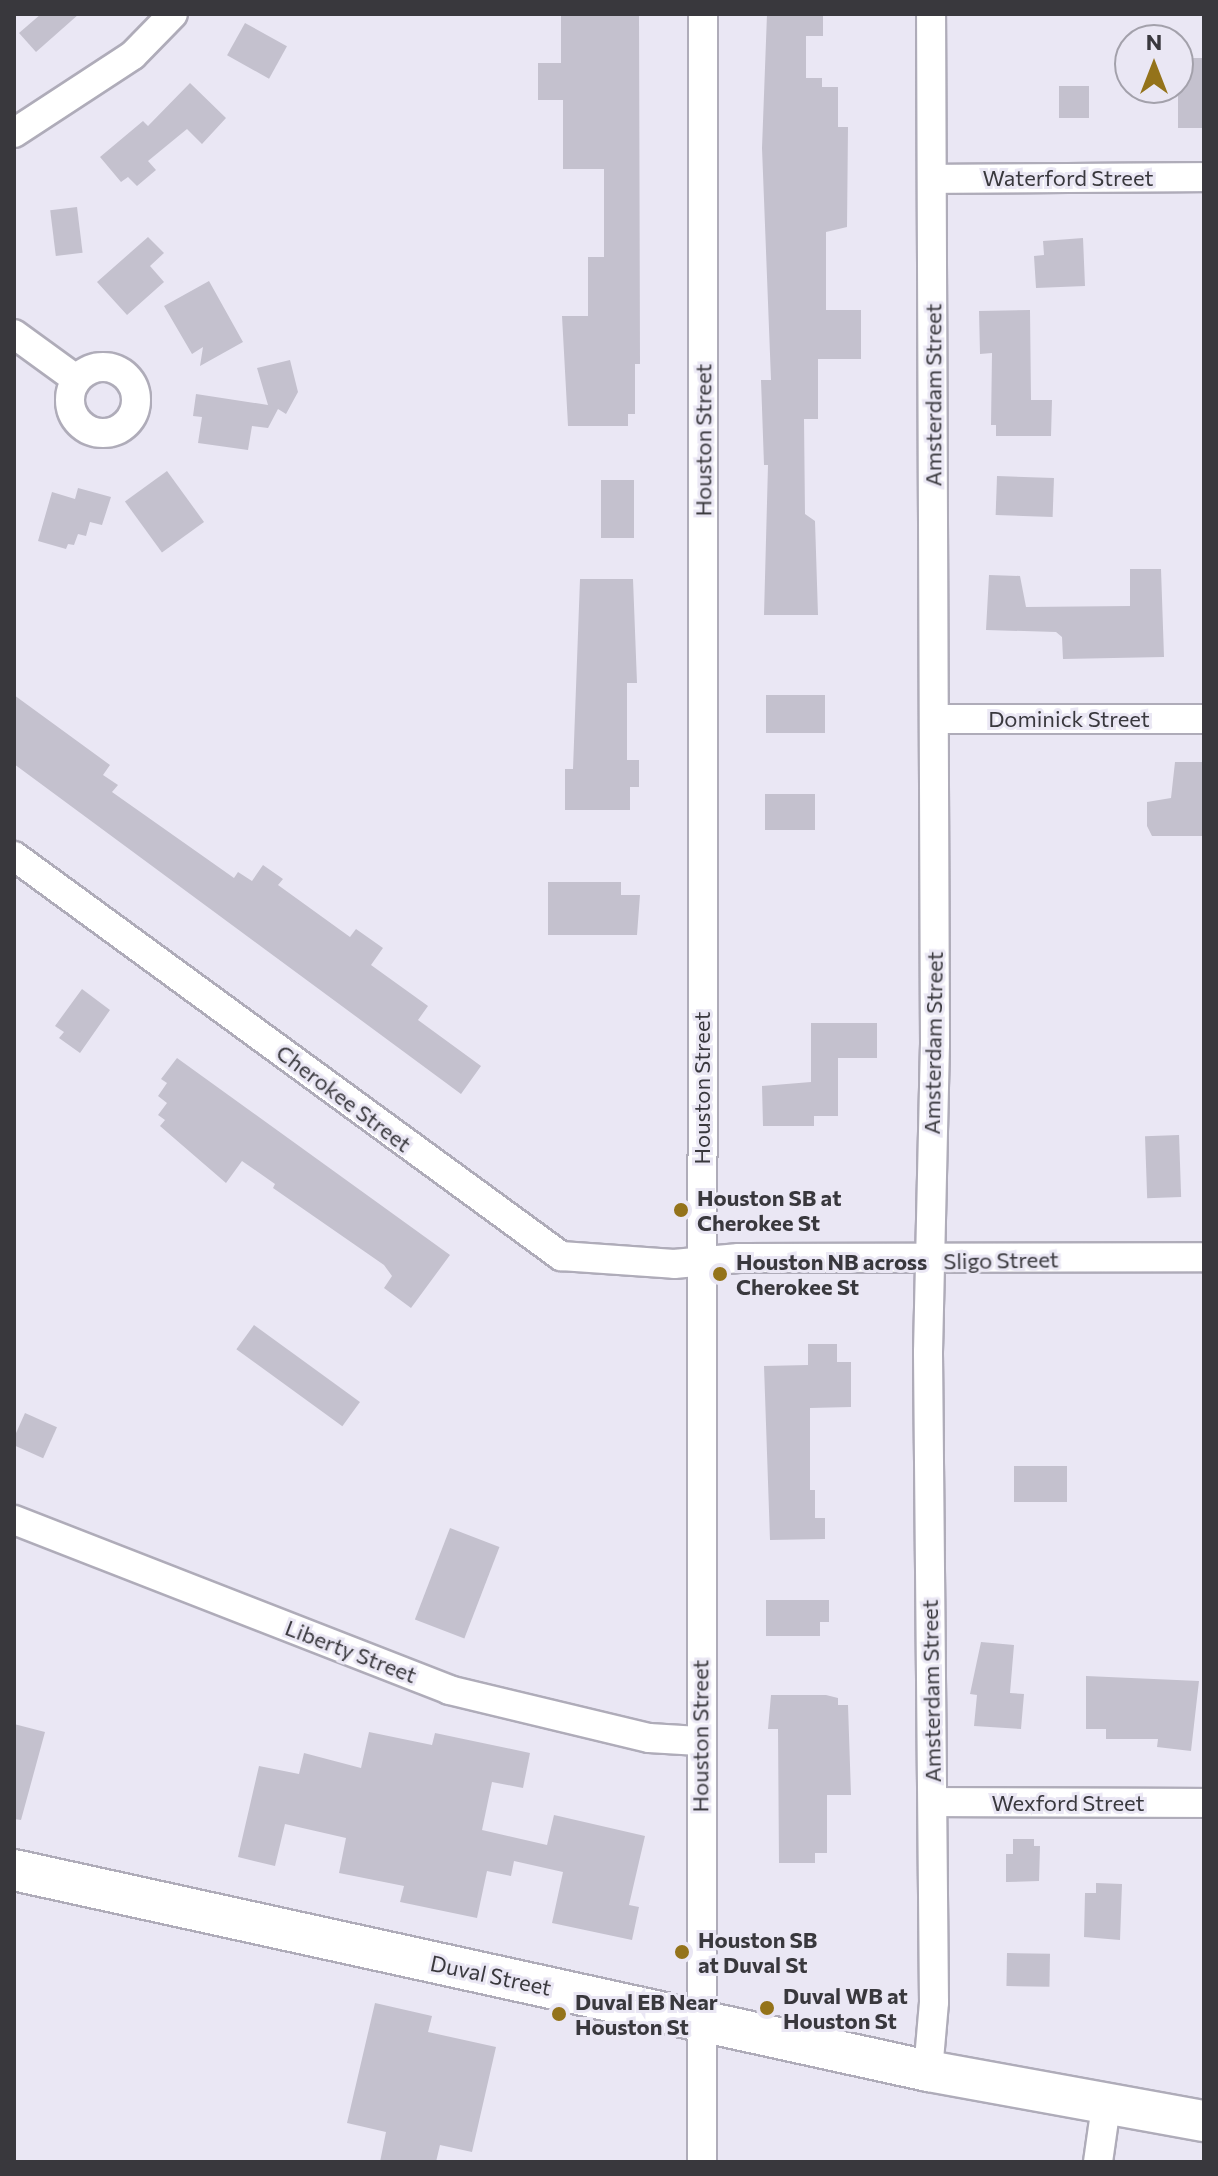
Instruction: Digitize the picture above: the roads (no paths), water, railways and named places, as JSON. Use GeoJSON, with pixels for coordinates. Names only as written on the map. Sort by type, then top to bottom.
{"type":"FeatureCollection","features":[{"type":"Feature","properties":{"kind":"street"},"geometry":{"type":"LineString","coordinates":[[14,133],[133,55],[173,14]]}},
{"type":"Feature","properties":{"kind":"street","name":"Houston Street"},"geometry":{"type":"LineString","coordinates":[[702,2162],[699,1741],[703,14]]}},
{"type":"Feature","properties":{"kind":"street","name":"Amsterdam Street"},"geometry":{"type":"LineString","coordinates":[[928,2071],[934,2002],[930,1261],[934,719],[931,14]]}},
{"type":"Feature","properties":{"kind":"street","name":"Waterford Street"},"geometry":{"type":"LineString","coordinates":[[932,179],[1204,177]]}},
{"type":"Feature","properties":{"kind":"street"},"geometry":{"type":"LineString","coordinates":[[14,334],[76,379]]}},
{"type":"Feature","properties":{"kind":"street","name":"Dominick Street"},"geometry":{"type":"LineString","coordinates":[[934,719],[1204,719]]}},
{"type":"Feature","properties":{"kind":"street","name":"Cherokee Street"},"geometry":{"type":"LineString","coordinates":[[14,856],[561,1256],[622,1263],[702,1263]]}},
{"type":"Feature","properties":{"kind":"street","name":"Sligo Street"},"geometry":{"type":"LineString","coordinates":[[702,1263],[739,1258],[930,1261],[1204,1257]]}},
{"type":"Feature","properties":{"kind":"street","name":"Liberty Street"},"geometry":{"type":"LineString","coordinates":[[14,1520],[449,1690],[649,1738],[699,1741]]}},
{"type":"Feature","properties":{"kind":"street","name":"Wexford Street"},"geometry":{"type":"LineString","coordinates":[[933,1802],[1204,1803]]}},
{"type":"Feature","properties":{"kind":"street","name":"Duval Street"},"geometry":{"type":"LineString","coordinates":[[14,1870],[928,2071],[1106,2106],[1204,2121]]}},
{"type":"Feature","properties":{"kind":"street"},"geometry":{"type":"LineString","coordinates":[[1098,2162],[1106,2106]]}},
{"type":"Feature","properties":{"kind":"place","name":"Houston SB at Cherokee St"},"geometry":{"type":"Point","coordinates":[681,1210]}},
{"type":"Feature","properties":{"kind":"place","name":"Houston NB across Cherokee St"},"geometry":{"type":"Point","coordinates":[720,1274]}},
{"type":"Feature","properties":{"kind":"place","name":"Houston SB at Duval St"},"geometry":{"type":"Point","coordinates":[682,1952]}},
{"type":"Feature","properties":{"kind":"place","name":"Duval WB at Houston St"},"geometry":{"type":"Point","coordinates":[767,2008]}},
{"type":"Feature","properties":{"kind":"place","name":"Duval EB Near Houston St"},"geometry":{"type":"Point","coordinates":[559,2014]}}]}
